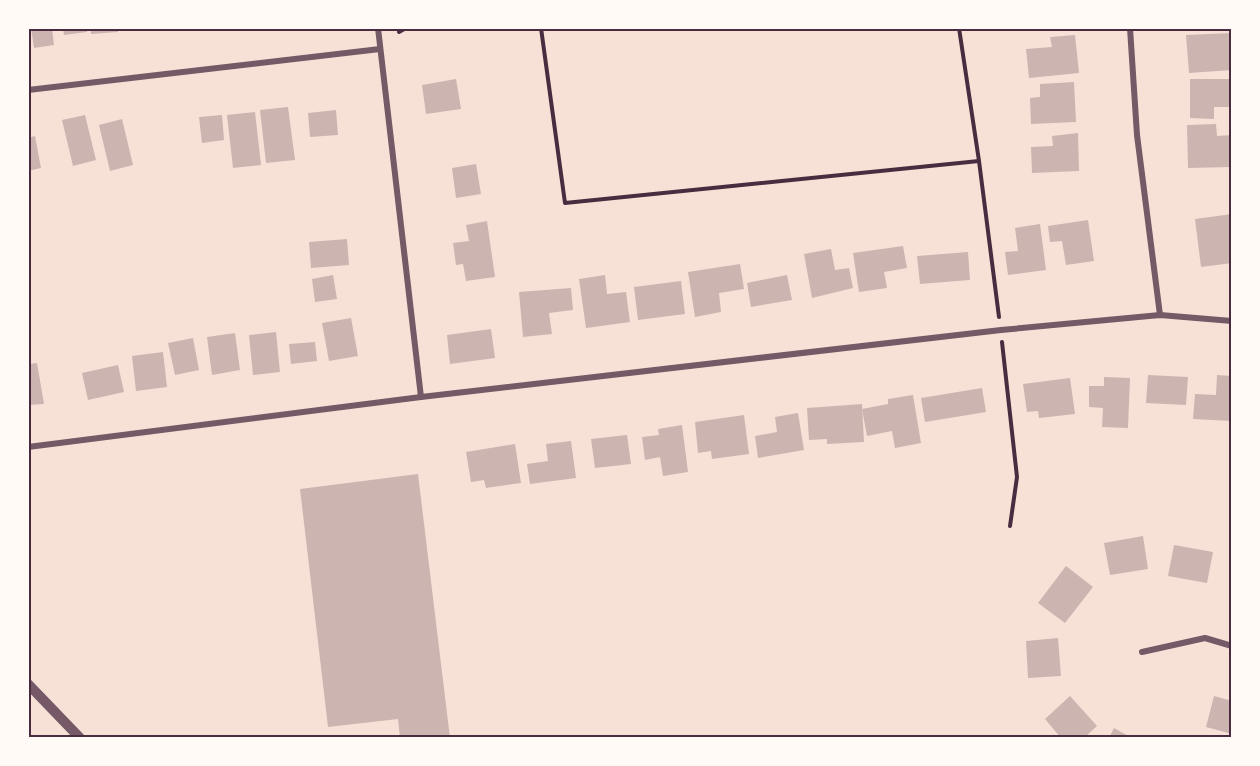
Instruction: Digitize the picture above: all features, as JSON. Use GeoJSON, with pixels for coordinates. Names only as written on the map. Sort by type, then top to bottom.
{"type":"FeatureCollection","features":[{"type":"Feature","properties":{"kind":"street"},"geometry":{"type":"LineString","coordinates":[[378,28],[421,397]]}},
{"type":"Feature","properties":{"kind":"street"},"geometry":{"type":"LineString","coordinates":[[1130,28],[1137,135],[1160,315]]}},
{"type":"Feature","properties":{"kind":"street"},"geometry":{"type":"LineString","coordinates":[[28,90],[380,49]]}},
{"type":"Feature","properties":{"kind":"street"},"geometry":{"type":"LineString","coordinates":[[28,447],[421,397],[1001,330],[1160,315],[1232,321]]}},
{"type":"Feature","properties":{"kind":"street"},"geometry":{"type":"LineString","coordinates":[[1142,652],[1205,638],[1232,646]]}},
{"type":"Feature","properties":{"kind":"street"},"geometry":{"type":"LineString","coordinates":[[28,684],[80,738]]}},
{"type":"Feature","properties":{"kind":"path"},"geometry":{"type":"LineString","coordinates":[[399,32],[406,28]]}},
{"type":"Feature","properties":{"kind":"path"},"geometry":{"type":"LineString","coordinates":[[541,28],[565,203],[979,161]]}},
{"type":"Feature","properties":{"kind":"path"},"geometry":{"type":"LineString","coordinates":[[959,28],[1001,330],[1017,477],[1010,526]]}},
{"type":"Feature","properties":{"kind":"building"},"geometry":{"type":"Polygon","coordinates":[[[31,28],[52,28],[54,45],[34,48],[31,28]]]}},
{"type":"Feature","properties":{"kind":"building"},"geometry":{"type":"Polygon","coordinates":[[[63,28],[87,28],[87,32],[64,35],[63,28]]]}},
{"type":"Feature","properties":{"kind":"building"},"geometry":{"type":"Polygon","coordinates":[[[91,28],[118,28],[118,32],[91,34],[91,28]]]}},
{"type":"Feature","properties":{"kind":"building"},"geometry":{"type":"Polygon","coordinates":[[[1232,33],[1232,70],[1189,73],[1186,35],[1232,33]]]}},
{"type":"Feature","properties":{"kind":"building"},"geometry":{"type":"Polygon","coordinates":[[[1075,35],[1079,73],[1029,78],[1026,49],[1052,47],[1050,37],[1075,35]]]}},
{"type":"Feature","properties":{"kind":"building"},"geometry":{"type":"Polygon","coordinates":[[[456,79],[461,109],[426,114],[422,85],[456,79]]]}},
{"type":"Feature","properties":{"kind":"building"},"geometry":{"type":"Polygon","coordinates":[[[1190,79],[1232,79],[1232,107],[1214,107],[1214,119],[1190,118],[1190,79]]]}},
{"type":"Feature","properties":{"kind":"building"},"geometry":{"type":"Polygon","coordinates":[[[1074,82],[1076,122],[1031,124],[1030,98],[1040,97],[1040,84],[1074,82]]]}},
{"type":"Feature","properties":{"kind":"building"},"geometry":{"type":"Polygon","coordinates":[[[288,107],[295,160],[266,163],[260,110],[288,107]]]}},
{"type":"Feature","properties":{"kind":"building"},"geometry":{"type":"Polygon","coordinates":[[[336,110],[338,135],[310,137],[308,113],[336,110]]]}},
{"type":"Feature","properties":{"kind":"building"},"geometry":{"type":"Polygon","coordinates":[[[255,112],[261,165],[233,168],[227,115],[255,112]]]}},
{"type":"Feature","properties":{"kind":"building"},"geometry":{"type":"Polygon","coordinates":[[[85,115],[96,160],[73,166],[62,120],[85,115]]]}},
{"type":"Feature","properties":{"kind":"building"},"geometry":{"type":"Polygon","coordinates":[[[222,115],[224,140],[202,143],[199,117],[222,115]]]}},
{"type":"Feature","properties":{"kind":"building"},"geometry":{"type":"Polygon","coordinates":[[[122,119],[133,165],[110,171],[99,125],[122,119]]]}},
{"type":"Feature","properties":{"kind":"building"},"geometry":{"type":"Polygon","coordinates":[[[1216,124],[1217,136],[1232,135],[1232,167],[1188,168],[1187,125],[1216,124]]]}},
{"type":"Feature","properties":{"kind":"building"},"geometry":{"type":"Polygon","coordinates":[[[1078,133],[1079,171],[1032,173],[1031,147],[1053,146],[1052,136],[1078,133]]]}},
{"type":"Feature","properties":{"kind":"building"},"geometry":{"type":"Polygon","coordinates":[[[35,136],[41,168],[28,171],[28,138],[35,136]]]}},
{"type":"Feature","properties":{"kind":"building"},"geometry":{"type":"Polygon","coordinates":[[[476,164],[481,194],[456,198],[452,168],[476,164]]]}},
{"type":"Feature","properties":{"kind":"building"},"geometry":{"type":"Polygon","coordinates":[[[1232,214],[1232,263],[1201,267],[1195,219],[1232,214]]]}},
{"type":"Feature","properties":{"kind":"building"},"geometry":{"type":"Polygon","coordinates":[[[1088,220],[1094,261],[1066,265],[1062,241],[1050,242],[1048,226],[1088,220]]]}},
{"type":"Feature","properties":{"kind":"building"},"geometry":{"type":"Polygon","coordinates":[[[487,221],[495,277],[466,281],[463,264],[456,265],[453,243],[469,241],[466,225],[487,221]]]}},
{"type":"Feature","properties":{"kind":"building"},"geometry":{"type":"Polygon","coordinates":[[[1040,224],[1046,270],[1008,275],[1005,252],[1018,251],[1015,228],[1040,224]]]}},
{"type":"Feature","properties":{"kind":"building"},"geometry":{"type":"Polygon","coordinates":[[[347,239],[349,265],[311,268],[309,242],[347,239]]]}},
{"type":"Feature","properties":{"kind":"building"},"geometry":{"type":"Polygon","coordinates":[[[903,246],[907,268],[884,272],[887,288],[859,292],[853,253],[903,246]]]}},
{"type":"Feature","properties":{"kind":"building"},"geometry":{"type":"Polygon","coordinates":[[[831,249],[835,270],[849,268],[853,288],[812,298],[804,254],[831,249]]]}},
{"type":"Feature","properties":{"kind":"building"},"geometry":{"type":"Polygon","coordinates":[[[968,252],[970,280],[920,284],[917,256],[968,252]]]}},
{"type":"Feature","properties":{"kind":"building"},"geometry":{"type":"Polygon","coordinates":[[[740,264],[744,289],[719,293],[721,312],[695,317],[688,272],[740,264]]]}},
{"type":"Feature","properties":{"kind":"building"},"geometry":{"type":"Polygon","coordinates":[[[333,275],[337,299],[315,302],[312,279],[333,275]]]}},
{"type":"Feature","properties":{"kind":"building"},"geometry":{"type":"Polygon","coordinates":[[[605,275],[607,294],[626,292],[630,322],[586,328],[579,279],[605,275]]]}},
{"type":"Feature","properties":{"kind":"building"},"geometry":{"type":"Polygon","coordinates":[[[787,275],[792,300],[751,307],[747,283],[787,275]]]}},
{"type":"Feature","properties":{"kind":"building"},"geometry":{"type":"Polygon","coordinates":[[[681,281],[685,314],[638,320],[634,287],[681,281]]]}},
{"type":"Feature","properties":{"kind":"building"},"geometry":{"type":"Polygon","coordinates":[[[571,288],[573,310],[549,313],[552,334],[523,337],[519,292],[571,288]]]}},
{"type":"Feature","properties":{"kind":"building"},"geometry":{"type":"Polygon","coordinates":[[[351,318],[358,356],[329,361],[322,323],[351,318]]]}},
{"type":"Feature","properties":{"kind":"building"},"geometry":{"type":"Polygon","coordinates":[[[491,329],[495,358],[450,364],[447,335],[491,329]]]}},
{"type":"Feature","properties":{"kind":"building"},"geometry":{"type":"Polygon","coordinates":[[[276,332],[280,372],[253,375],[249,335],[276,332]]]}},
{"type":"Feature","properties":{"kind":"building"},"geometry":{"type":"Polygon","coordinates":[[[235,333],[240,370],[212,375],[207,337],[235,333]]]}},
{"type":"Feature","properties":{"kind":"building"},"geometry":{"type":"Polygon","coordinates":[[[193,338],[199,370],[175,375],[168,343],[193,338]]]}},
{"type":"Feature","properties":{"kind":"building"},"geometry":{"type":"Polygon","coordinates":[[[315,342],[317,361],[291,364],[289,344],[315,342]]]}},
{"type":"Feature","properties":{"kind":"building"},"geometry":{"type":"Polygon","coordinates":[[[163,352],[167,387],[136,391],[132,356],[163,352]]]}},
{"type":"Feature","properties":{"kind":"building"},"geometry":{"type":"Polygon","coordinates":[[[37,363],[44,404],[28,405],[28,364],[37,363]]]}},
{"type":"Feature","properties":{"kind":"building"},"geometry":{"type":"Polygon","coordinates":[[[118,365],[124,392],[88,400],[82,373],[118,365]]]}},
{"type":"Feature","properties":{"kind":"building"},"geometry":{"type":"Polygon","coordinates":[[[1148,375],[1188,377],[1186,405],[1146,403],[1148,375]]]}},
{"type":"Feature","properties":{"kind":"building"},"geometry":{"type":"Polygon","coordinates":[[[1217,375],[1232,376],[1232,421],[1193,419],[1195,394],[1216,395],[1217,375]]]}},
{"type":"Feature","properties":{"kind":"building"},"geometry":{"type":"Polygon","coordinates":[[[1104,377],[1130,378],[1128,428],[1102,427],[1103,408],[1089,407],[1089,386],[1104,386],[1104,377]]]}},
{"type":"Feature","properties":{"kind":"building"},"geometry":{"type":"Polygon","coordinates":[[[1070,378],[1075,414],[1039,418],[1038,411],[1027,412],[1023,384],[1070,378]]]}},
{"type":"Feature","properties":{"kind":"building"},"geometry":{"type":"Polygon","coordinates":[[[982,388],[986,412],[925,422],[921,398],[982,388]]]}},
{"type":"Feature","properties":{"kind":"building"},"geometry":{"type":"Polygon","coordinates":[[[913,395],[921,443],[895,448],[892,431],[867,436],[862,409],[888,404],[888,399],[913,395]]]}},
{"type":"Feature","properties":{"kind":"building"},"geometry":{"type":"Polygon","coordinates":[[[862,404],[864,442],[827,444],[827,439],[809,440],[807,408],[862,404]]]}},
{"type":"Feature","properties":{"kind":"building"},"geometry":{"type":"Polygon","coordinates":[[[798,413],[804,450],[758,458],[755,436],[777,432],[775,417],[798,413]]]}},
{"type":"Feature","properties":{"kind":"building"},"geometry":{"type":"Polygon","coordinates":[[[744,415],[749,454],[712,459],[711,451],[698,453],[695,422],[744,415]]]}},
{"type":"Feature","properties":{"kind":"building"},"geometry":{"type":"Polygon","coordinates":[[[682,425],[688,472],[663,476],[660,457],[645,460],[642,437],[659,435],[658,429],[682,425]]]}},
{"type":"Feature","properties":{"kind":"building"},"geometry":{"type":"Polygon","coordinates":[[[627,435],[631,464],[595,468],[591,439],[627,435]]]}},
{"type":"Feature","properties":{"kind":"building"},"geometry":{"type":"Polygon","coordinates":[[[571,441],[576,478],[530,484],[527,464],[548,461],[546,444],[571,441]]]}},
{"type":"Feature","properties":{"kind":"building"},"geometry":{"type":"Polygon","coordinates":[[[515,444],[521,483],[486,488],[484,480],[471,482],[466,452],[515,444]]]}},
{"type":"Feature","properties":{"kind":"building"},"geometry":{"type":"Polygon","coordinates":[[[418,474],[450,738],[400,738],[398,719],[328,727],[300,489],[418,474]]]}},
{"type":"Feature","properties":{"kind":"building"},"geometry":{"type":"Polygon","coordinates":[[[1143,536],[1148,569],[1110,575],[1104,543],[1143,536]]]}},
{"type":"Feature","properties":{"kind":"building"},"geometry":{"type":"Polygon","coordinates":[[[1174,545],[1213,552],[1207,583],[1168,576],[1174,545]]]}},
{"type":"Feature","properties":{"kind":"building"},"geometry":{"type":"Polygon","coordinates":[[[1066,566],[1093,587],[1065,623],[1038,603],[1066,566]]]}},
{"type":"Feature","properties":{"kind":"building"},"geometry":{"type":"Polygon","coordinates":[[[1058,638],[1061,676],[1028,678],[1026,641],[1058,638]]]}},
{"type":"Feature","properties":{"kind":"building"},"geometry":{"type":"Polygon","coordinates":[[[1070,696],[1097,726],[1084,738],[1061,738],[1045,719],[1070,696]]]}},
{"type":"Feature","properties":{"kind":"building"},"geometry":{"type":"Polygon","coordinates":[[[1214,696],[1232,701],[1232,734],[1206,727],[1214,696]]]}},
{"type":"Feature","properties":{"kind":"building"},"geometry":{"type":"Polygon","coordinates":[[[1114,728],[1132,738],[1109,738],[1114,728]]]}}]}
